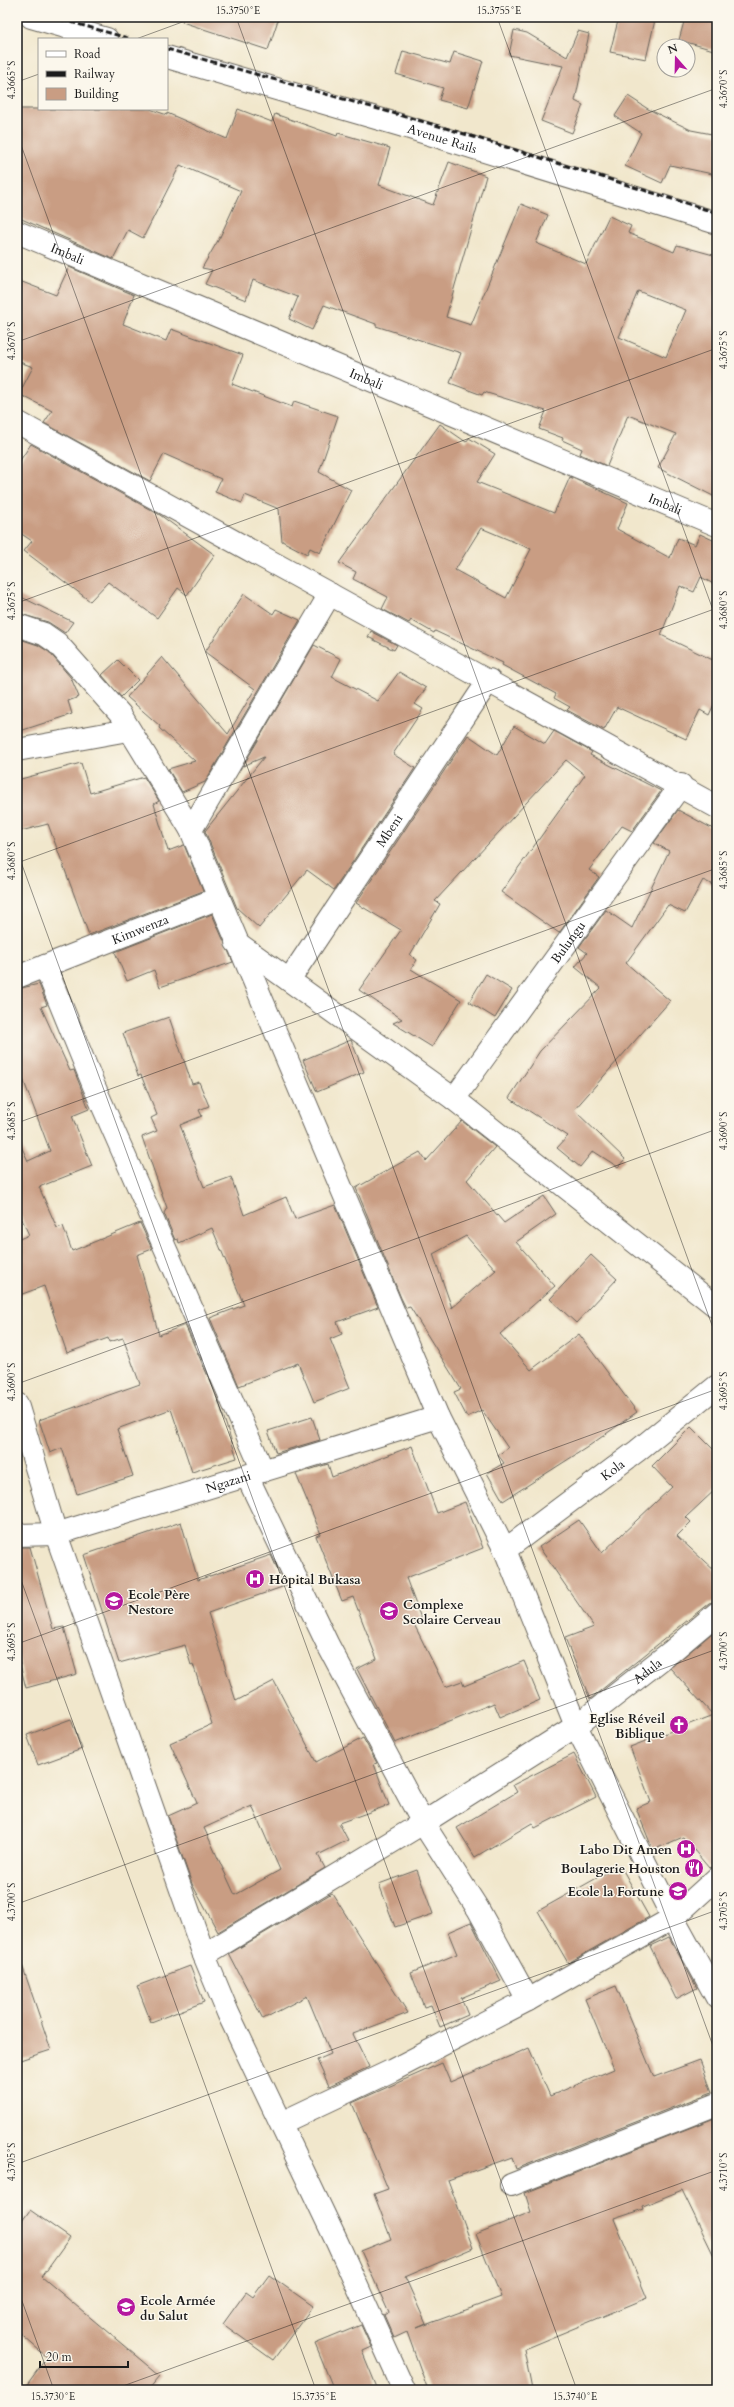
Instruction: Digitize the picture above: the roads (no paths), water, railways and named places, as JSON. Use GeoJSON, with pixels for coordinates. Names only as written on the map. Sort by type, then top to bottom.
{"type":"FeatureCollection","features":[{"type":"Feature","properties":{"kind":"street"},"geometry":{"type":"LineString","coordinates":[[31,17],[104,38]]}},
{"type":"Feature","properties":{"kind":"street","name":"Avenue Rails"},"geometry":{"type":"LineString","coordinates":[[168,57],[400,125],[717,223]]}},
{"type":"Feature","properties":{"kind":"street","name":"Imbali"},"geometry":{"type":"LineString","coordinates":[[17,232],[717,525]]}},
{"type":"Feature","properties":{"kind":"street"},"geometry":{"type":"LineString","coordinates":[[17,422],[681,785],[717,807]]}},
{"type":"Feature","properties":{"kind":"street"},"geometry":{"type":"LineString","coordinates":[[191,830],[330,594]]}},
{"type":"Feature","properties":{"kind":"street"},"geometry":{"type":"LineString","coordinates":[[17,625],[44,634],[57,643],[120,714],[128,730],[191,830],[236,942],[438,1417],[505,1550],[576,1726],[673,1918],[717,1998]]}},
{"type":"Feature","properties":{"kind":"street","name":"Mbeni"},"geometry":{"type":"LineString","coordinates":[[289,980],[489,680]]}},
{"type":"Feature","properties":{"kind":"street"},"geometry":{"type":"LineString","coordinates":[[17,750],[128,730]]}},
{"type":"Feature","properties":{"kind":"street","name":"Bulungu"},"geometry":{"type":"LineString","coordinates":[[454,1098],[681,785]]}},
{"type":"Feature","properties":{"kind":"street","name":"Kimwenza"},"geometry":{"type":"LineString","coordinates":[[17,977],[219,898]]}},
{"type":"Feature","properties":{"kind":"street"},"geometry":{"type":"LineString","coordinates":[[236,942],[454,1098],[717,1307]]}},
{"type":"Feature","properties":{"kind":"street"},"geometry":{"type":"LineString","coordinates":[[45,966],[255,1474],[328,1645],[423,1823],[478,1909],[528,2000]]}},
{"type":"Feature","properties":{"kind":"street","name":"Kola"},"geometry":{"type":"LineString","coordinates":[[505,1550],[637,1451],[717,1386]]}},
{"type":"Feature","properties":{"kind":"street"},"geometry":{"type":"LineString","coordinates":[[17,1404],[56,1534],[204,1955],[228,2013],[281,2123],[404,2390]]}},
{"type":"Feature","properties":{"kind":"street","name":"Ngazani"},"geometry":{"type":"LineString","coordinates":[[17,1535],[56,1534],[438,1417]]}},
{"type":"Feature","properties":{"kind":"street","name":"Adula"},"geometry":{"type":"LineString","coordinates":[[204,1955],[423,1823],[576,1726],[672,1652],[717,1613]]}},
{"type":"Feature","properties":{"kind":"street"},"geometry":{"type":"LineString","coordinates":[[281,2123],[393,2070],[528,2000],[673,1918],[717,1878]]}},
{"type":"Feature","properties":{"kind":"street"},"geometry":{"type":"LineString","coordinates":[[511,2186],[717,2104]]}},
{"type":"Feature","properties":{"kind":"railway"},"geometry":{"type":"LineString","coordinates":[[53,17],[127,38]]}},
{"type":"Feature","properties":{"kind":"railway"},"geometry":{"type":"LineString","coordinates":[[168,49],[442,127],[717,213]]}},
{"type":"Feature","properties":{"kind":"place","name":"Hôpital Bukasa"},"geometry":{"type":"Point","coordinates":[255,1579]}},
{"type":"Feature","properties":{"kind":"place","name":"Ecole Père Nestore"},"geometry":{"type":"Point","coordinates":[114,1601]}},
{"type":"Feature","properties":{"kind":"place","name":"Complexe Scolaire Cerveau"},"geometry":{"type":"Point","coordinates":[389,1611]}},
{"type":"Feature","properties":{"kind":"place","name":"Eglise Réveil Biblique"},"geometry":{"type":"Point","coordinates":[679,1725]}},
{"type":"Feature","properties":{"kind":"place","name":"Labo Dit Amen"},"geometry":{"type":"Point","coordinates":[686,1849]}},
{"type":"Feature","properties":{"kind":"place","name":"Boulagerie Houston"},"geometry":{"type":"Point","coordinates":[694,1868]}},
{"type":"Feature","properties":{"kind":"place","name":"Ecole la Fortune"},"geometry":{"type":"Point","coordinates":[678,1891]}},
{"type":"Feature","properties":{"kind":"place","name":"Ecole Armée du Salut"},"geometry":{"type":"Point","coordinates":[126,2307]}}]}
